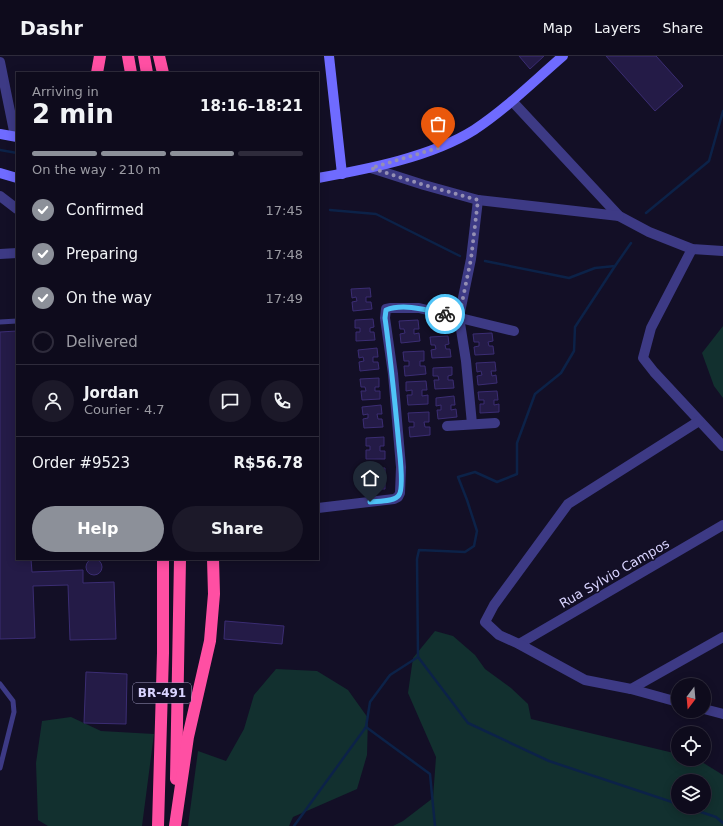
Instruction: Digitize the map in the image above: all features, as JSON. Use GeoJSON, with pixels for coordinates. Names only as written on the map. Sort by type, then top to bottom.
{"type":"FeatureCollection","features":[{"type":"Feature","properties":{"kind":"highway"},"geometry":{"type":"LineString","coordinates":[[97,72],[100,56]]}},
{"type":"Feature","properties":{"kind":"highway"},"geometry":{"type":"LineString","coordinates":[[128,56],[131,72]]}},
{"type":"Feature","properties":{"kind":"highway"},"geometry":{"type":"LineString","coordinates":[[144,56],[146,72]]}},
{"type":"Feature","properties":{"kind":"highway"},"geometry":{"type":"LineString","coordinates":[[159,56],[163,72]]}},
{"type":"Feature","properties":{"kind":"highway","name":"BR-491"},"geometry":{"type":"LineString","coordinates":[[158,826],[163,653],[163,560]]}},
{"type":"Feature","properties":{"kind":"highway","name":"BR-491"},"geometry":{"type":"LineString","coordinates":[[175,826],[180,560]]}},
{"type":"Feature","properties":{"kind":"highway"},"geometry":{"type":"LineString","coordinates":[[175,826],[188,737],[210,641],[214,594],[213,560]]}},
{"type":"Feature","properties":{"kind":"street"},"geometry":{"type":"LineString","coordinates":[[329,56],[342,174]]}},
{"type":"Feature","properties":{"kind":"street"},"geometry":{"type":"LineString","coordinates":[[319,178],[371,168],[438,148],[473,131],[498,113],[563,56]]}},
{"type":"Feature","properties":{"kind":"street"},"geometry":{"type":"LineString","coordinates":[[0,62],[16,137],[0,134]]}},
{"type":"Feature","properties":{"kind":"street"},"geometry":{"type":"LineString","coordinates":[[512,101],[619,216],[649,232],[692,249],[723,251]]}},
{"type":"Feature","properties":{"kind":"street"},"geometry":{"type":"LineString","coordinates":[[371,168],[478,200],[619,216]]}},
{"type":"Feature","properties":{"kind":"street"},"geometry":{"type":"LineString","coordinates":[[0,173],[16,178]]}},
{"type":"Feature","properties":{"kind":"street"},"geometry":{"type":"LineString","coordinates":[[0,196],[16,208]]}},
{"type":"Feature","properties":{"kind":"street"},"geometry":{"type":"LineString","coordinates":[[472,424],[466,361],[459,317],[471,259],[478,200]]}},
{"type":"Feature","properties":{"kind":"street"},"geometry":{"type":"LineString","coordinates":[[692,249],[651,328],[643,358],[699,422],[723,446]]}},
{"type":"Feature","properties":{"kind":"street"},"geometry":{"type":"LineString","coordinates":[[0,254],[16,253]]}},
{"type":"Feature","properties":{"kind":"street"},"geometry":{"type":"LineString","coordinates":[[319,508],[394,499],[398,497],[400,493],[400,460],[393,374],[385,318],[386,310],[390,308],[419,308],[514,331]]}},
{"type":"Feature","properties":{"kind":"street"},"geometry":{"type":"LineString","coordinates":[[447,426],[496,422]]}},
{"type":"Feature","properties":{"kind":"street"},"geometry":{"type":"LineString","coordinates":[[671,700],[585,680],[519,644],[499,635],[485,622],[494,605],[568,504],[699,422]]}},
{"type":"Feature","properties":{"kind":"street","name":"Rua Sylvio Campos"},"geometry":{"type":"LineString","coordinates":[[519,644],[723,524]]}},
{"type":"Feature","properties":{"kind":"street"},"geometry":{"type":"LineString","coordinates":[[631,690],[723,637]]}},
{"type":"Feature","properties":{"kind":"street"},"geometry":{"type":"LineString","coordinates":[[711,711],[723,714]]}},
{"type":"Feature","properties":{"kind":"lane"},"geometry":{"type":"LineString","coordinates":[[0,322],[16,322]]}},
{"type":"Feature","properties":{"kind":"lane"},"geometry":{"type":"LineString","coordinates":[[0,768],[14,712],[13,701],[1,686]]}},
{"type":"Feature","properties":{"kind":"green space"},"geometry":{"type":"Polygon","coordinates":[[[723,326],[723,398],[714,386],[702,353],[723,326]]]}},
{"type":"Feature","properties":{"kind":"green space"},"geometry":{"type":"Polygon","coordinates":[[[435,631],[453,636],[475,655],[485,669],[511,688],[528,704],[531,719],[671,752],[671,766],[708,766],[723,775],[723,826],[393,826],[403,821],[433,798],[436,757],[408,693],[413,658],[435,631]]]}},
{"type":"Feature","properties":{"kind":"green space"},"geometry":{"type":"Polygon","coordinates":[[[276,669],[317,671],[348,690],[368,718],[367,755],[357,789],[293,817],[289,826],[188,826],[198,751],[226,761],[244,729],[254,695],[276,669]]]}},
{"type":"Feature","properties":{"kind":"green space"},"geometry":{"type":"Polygon","coordinates":[[[71,717],[101,731],[154,734],[142,826],[48,826],[38,820],[36,763],[42,721],[71,717]]]}},
{"type":"Feature","properties":{"kind":"building"},"geometry":{"type":"Polygon","coordinates":[[[519,56],[544,56],[530,69],[519,56]]]}},
{"type":"Feature","properties":{"kind":"building"},"geometry":{"type":"Polygon","coordinates":[[[606,56],[656,56],[683,86],[655,111],[606,56]]]}},
{"type":"Feature","properties":{"kind":"building"},"geometry":{"type":"Polygon","coordinates":[[[370,288],[371,297],[366,297],[366,302],[371,302],[372,309],[353,311],[352,302],[357,301],[356,297],[352,298],[351,289],[370,288]]]}},
{"type":"Feature","properties":{"kind":"building"},"geometry":{"type":"Polygon","coordinates":[[[373,319],[374,327],[370,328],[370,332],[374,332],[375,340],[356,341],[356,332],[360,332],[360,328],[355,328],[355,320],[373,319]]]}},
{"type":"Feature","properties":{"kind":"building"},"geometry":{"type":"Polygon","coordinates":[[[418,320],[419,329],[414,329],[414,334],[419,333],[420,341],[401,343],[400,334],[405,333],[404,329],[400,329],[399,321],[418,320]]]}},
{"type":"Feature","properties":{"kind":"building"},"geometry":{"type":"Polygon","coordinates":[[[16,331],[16,560],[31,560],[32,572],[83,570],[83,583],[114,582],[116,639],[70,640],[68,585],[33,586],[35,638],[0,639],[0,332],[16,331]]]}},
{"type":"Feature","properties":{"kind":"building"},"geometry":{"type":"Polygon","coordinates":[[[492,333],[493,341],[488,342],[489,346],[493,346],[494,354],[475,355],[474,347],[479,346],[479,342],[474,342],[473,334],[492,333]]]}},
{"type":"Feature","properties":{"kind":"building"},"geometry":{"type":"Polygon","coordinates":[[[448,336],[449,344],[445,345],[446,349],[450,349],[451,357],[432,358],[431,350],[436,349],[435,345],[431,345],[430,337],[448,336]]]}},
{"type":"Feature","properties":{"kind":"building"},"geometry":{"type":"Polygon","coordinates":[[[377,348],[378,357],[373,357],[373,362],[378,362],[379,369],[360,371],[359,362],[364,361],[363,357],[359,358],[358,350],[377,348]]]}},
{"type":"Feature","properties":{"kind":"building"},"geometry":{"type":"Polygon","coordinates":[[[424,351],[424,361],[420,361],[420,366],[425,366],[426,374],[405,376],[404,366],[409,366],[409,361],[404,361],[403,352],[424,351]]]}},
{"type":"Feature","properties":{"kind":"building"},"geometry":{"type":"Polygon","coordinates":[[[495,362],[496,371],[491,371],[492,376],[496,375],[497,383],[478,385],[477,376],[482,375],[481,371],[477,372],[476,363],[495,362]]]}},
{"type":"Feature","properties":{"kind":"building"},"geometry":{"type":"Polygon","coordinates":[[[452,367],[452,375],[448,376],[448,380],[453,380],[454,388],[435,389],[434,380],[439,380],[438,376],[433,376],[433,368],[452,367]]]}},
{"type":"Feature","properties":{"kind":"building"},"geometry":{"type":"Polygon","coordinates":[[[379,378],[379,387],[375,387],[375,391],[380,391],[380,399],[362,400],[361,391],[366,391],[365,387],[361,387],[360,379],[379,378]]]}},
{"type":"Feature","properties":{"kind":"building"},"geometry":{"type":"Polygon","coordinates":[[[426,381],[427,390],[422,390],[422,396],[428,395],[428,404],[408,405],[407,395],[412,395],[412,390],[406,391],[406,382],[426,381]]]}},
{"type":"Feature","properties":{"kind":"building"},"geometry":{"type":"Polygon","coordinates":[[[497,391],[498,400],[494,400],[494,405],[499,404],[499,412],[480,413],[480,404],[484,404],[484,400],[479,400],[478,392],[497,391]]]}},
{"type":"Feature","properties":{"kind":"building"},"geometry":{"type":"Polygon","coordinates":[[[454,396],[455,405],[451,405],[451,410],[456,409],[457,417],[438,419],[437,410],[441,410],[441,405],[436,406],[436,398],[454,396]]]}},
{"type":"Feature","properties":{"kind":"building"},"geometry":{"type":"Polygon","coordinates":[[[381,405],[382,414],[377,414],[378,419],[382,419],[383,427],[364,428],[363,419],[368,418],[368,414],[363,415],[362,407],[381,405]]]}},
{"type":"Feature","properties":{"kind":"building"},"geometry":{"type":"Polygon","coordinates":[[[429,412],[429,422],[424,422],[425,427],[430,427],[430,435],[410,437],[409,427],[414,427],[414,422],[409,422],[408,413],[429,412]]]}},
{"type":"Feature","properties":{"kind":"building"},"geometry":{"type":"Polygon","coordinates":[[[384,437],[384,446],[380,446],[380,451],[385,451],[385,459],[366,459],[366,450],[370,450],[370,446],[366,446],[366,438],[384,437]]]}},
{"type":"Feature","properties":{"kind":"building"},"geometry":{"type":"Polygon","coordinates":[[[366,468],[385,468],[385,477],[380,477],[380,482],[385,482],[385,489],[366,489],[366,480],[371,480],[371,476],[366,476],[366,468]]]}},
{"type":"Feature","properties":{"kind":"building"},"geometry":{"type":"Polygon","coordinates":[[[97,560],[100,561],[102,567],[100,573],[94,575],[88,573],[86,567],[88,561],[97,560]]]}},
{"type":"Feature","properties":{"kind":"building"},"geometry":{"type":"Polygon","coordinates":[[[225,621],[284,626],[282,644],[224,639],[225,621]]]}},
{"type":"Feature","properties":{"kind":"building"},"geometry":{"type":"Polygon","coordinates":[[[86,672],[127,674],[126,724],[84,723],[86,672]]]}},
{"type":"Feature","properties":{"kind":"waterway"},"geometry":{"type":"LineString","coordinates":[[646,213],[709,161],[723,111]]}},
{"type":"Feature","properties":{"kind":"waterway"},"geometry":{"type":"LineString","coordinates":[[0,150],[16,153]]}},
{"type":"Feature","properties":{"kind":"waterway"},"geometry":{"type":"LineString","coordinates":[[330,210],[376,214],[460,256]]}},
{"type":"Feature","properties":{"kind":"waterway"},"geometry":{"type":"LineString","coordinates":[[485,261],[569,278],[595,268],[615,266],[631,243]]}},
{"type":"Feature","properties":{"kind":"waterway"},"geometry":{"type":"LineString","coordinates":[[435,826],[430,774],[366,727],[370,702],[390,675],[418,657],[417,559],[419,550],[465,552],[474,546],[477,531],[458,477],[475,472],[497,482],[517,474],[517,443],[535,394],[561,373],[574,351],[575,327],[615,266]]}},
{"type":"Feature","properties":{"kind":"waterway"},"geometry":{"type":"LineString","coordinates":[[418,657],[468,723],[549,761],[671,802]]}},
{"type":"Feature","properties":{"kind":"waterway"},"geometry":{"type":"LineString","coordinates":[[294,826],[366,727]]}},
{"type":"Feature","properties":{"kind":"waterway"},"geometry":{"type":"LineString","coordinates":[[707,814],[716,817],[723,823]]}},
{"type":"Feature","properties":{"kind":"way so far"},"geometry":{"type":"LineString","coordinates":[[438,148],[371,168],[478,200],[471,259],[459,317],[445,314]]}},
{"type":"Feature","properties":{"kind":"route"},"geometry":{"type":"LineString","coordinates":[[370,502],[394,499],[398,497],[400,493],[401,467],[393,374],[385,318],[386,310],[390,308],[419,308],[445,314]]}}]}
